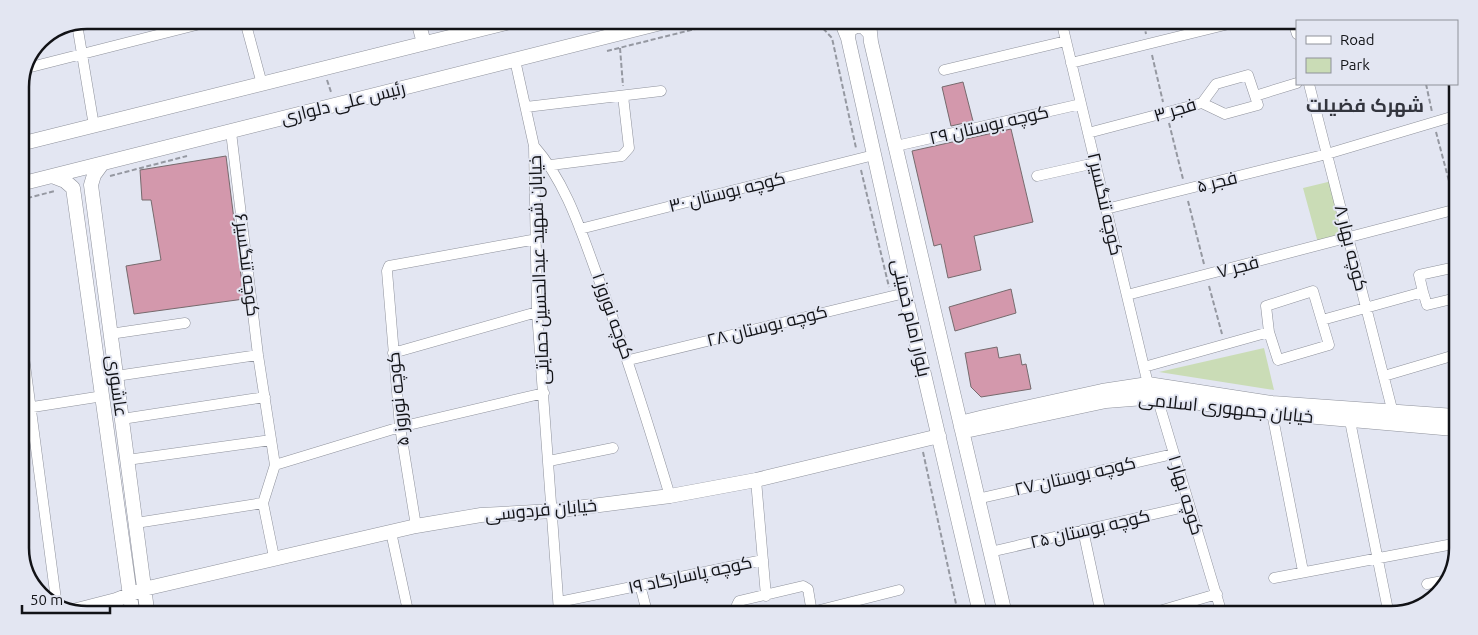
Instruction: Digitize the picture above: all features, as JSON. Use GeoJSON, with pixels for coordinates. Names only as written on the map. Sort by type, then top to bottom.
{"type":"FeatureCollection","features":[{"type":"Feature","properties":{"kind":"street"},"geometry":{"type":"LineString","coordinates":[[32,67],[181,29]]}},
{"type":"Feature","properties":{"kind":"street"},"geometry":{"type":"LineString","coordinates":[[247,29],[262,84]]}},
{"type":"Feature","properties":{"kind":"street"},"geometry":{"type":"LineString","coordinates":[[420,29],[424,43]]}},
{"type":"Feature","properties":{"kind":"street"},"geometry":{"type":"LineString","coordinates":[[29,142],[481,29]]}},
{"type":"Feature","properties":{"kind":"street","name":"رئیس علی دلواری"},"geometry":{"type":"LineString","coordinates":[[29,182],[638,29]]}},
{"type":"Feature","properties":{"kind":"street","name":"بلوار امام خمینی"},"geometry":{"type":"LineString","coordinates":[[844,29],[874,155],[898,294],[939,436],[978,606]]}},
{"type":"Feature","properties":{"kind":"street"},"geometry":{"type":"LineString","coordinates":[[848,38],[851,29]]}},
{"type":"Feature","properties":{"kind":"street","name":"بلوار امام خمینی"},"geometry":{"type":"LineString","coordinates":[[869,29],[1003,606]]}},
{"type":"Feature","properties":{"kind":"street","name":"کوچه تنگسیر۲"},"geometry":{"type":"LineString","coordinates":[[1063,29],[1148,384]]}},
{"type":"Feature","properties":{"kind":"street"},"geometry":{"type":"LineString","coordinates":[[1071,63],[1209,29]]}},
{"type":"Feature","properties":{"kind":"street"},"geometry":{"type":"LineString","coordinates":[[78,30],[94,126]]}},
{"type":"Feature","properties":{"kind":"street"},"geometry":{"type":"LineString","coordinates":[[944,70],[1066,41]]}},
{"type":"Feature","properties":{"kind":"street","name":"خیابان شهید عبدالحسین حمایتی"},"geometry":{"type":"LineString","coordinates":[[515,60],[534,146],[537,312],[559,606]]}},
{"type":"Feature","properties":{"kind":"street","name":"فجر ۳"},"geometry":{"type":"LineString","coordinates":[[1088,132],[1202,103],[1216,84],[1248,75],[1255,96]]}},
{"type":"Feature","properties":{"kind":"street"},"geometry":{"type":"LineString","coordinates":[[1202,103],[1225,114],[1258,105],[1255,96],[1296,83]]}},
{"type":"Feature","properties":{"kind":"street","name":"کوچه بهار ۸"},"geometry":{"type":"LineString","coordinates":[[1309,85],[1394,413]]}},
{"type":"Feature","properties":{"kind":"street"},"geometry":{"type":"LineString","coordinates":[[526,107],[661,91]]}},
{"type":"Feature","properties":{"kind":"street"},"geometry":{"type":"LineString","coordinates":[[551,165],[622,156],[626,153],[628,148],[623,96]]}},
{"type":"Feature","properties":{"kind":"street","name":"کوچه بوستان ۲۹"},"geometry":{"type":"LineString","coordinates":[[896,146],[1081,104]]}},
{"type":"Feature","properties":{"kind":"street","name":"فجر ۵"},"geometry":{"type":"LineString","coordinates":[[1106,209],[1327,154],[1449,117]]}},
{"type":"Feature","properties":{"kind":"street","name":"کوچه تنگسیر۶"},"geometry":{"type":"LineString","coordinates":[[230,132],[258,355],[275,465]]}},
{"type":"Feature","properties":{"kind":"street","name":"کوچه نوروز ۱"},"geometry":{"type":"LineString","coordinates":[[534,146],[551,165],[580,229],[629,360],[670,496]]}},
{"type":"Feature","properties":{"kind":"street","name":"کوچه بوستان ۳۰"},"geometry":{"type":"LineString","coordinates":[[580,229],[874,155]]}},
{"type":"Feature","properties":{"kind":"street"},"geometry":{"type":"LineString","coordinates":[[1037,176],[1096,163]]}},
{"type":"Feature","properties":{"kind":"street","name":"عاشوری"},"geometry":{"type":"LineString","coordinates":[[102,164],[94,175],[91,185],[146,606]]}},
{"type":"Feature","properties":{"kind":"street","name":"عاشوری"},"geometry":{"type":"LineString","coordinates":[[52,176],[65,181],[73,188],[131,606]]}},
{"type":"Feature","properties":{"kind":"street","name":"فجر ۷"},"geometry":{"type":"LineString","coordinates":[[1127,295],[1449,212]]}},
{"type":"Feature","properties":{"kind":"street","name":"کوچه نوروز ۵"},"geometry":{"type":"LineString","coordinates":[[416,526],[400,427],[387,271],[389,266],[537,239]]}},
{"type":"Feature","properties":{"kind":"street"},"geometry":{"type":"LineString","coordinates":[[1449,268],[1419,274],[1427,305],[1449,300]]}},
{"type":"Feature","properties":{"kind":"street"},"geometry":{"type":"LineString","coordinates":[[1313,291],[1329,345],[1278,360],[1269,332],[1266,306],[1313,291]]}},
{"type":"Feature","properties":{"kind":"street"},"geometry":{"type":"LineString","coordinates":[[1322,320],[1423,292]]}},
{"type":"Feature","properties":{"kind":"street","name":"کوچه بوستان ۲۸"},"geometry":{"type":"LineString","coordinates":[[629,360],[898,294]]}},
{"type":"Feature","properties":{"kind":"street"},"geometry":{"type":"LineString","coordinates":[[393,353],[537,312]]}},
{"type":"Feature","properties":{"kind":"street"},"geometry":{"type":"LineString","coordinates":[[110,334],[186,323]]}},
{"type":"Feature","properties":{"kind":"street"},"geometry":{"type":"LineString","coordinates":[[1144,367],[1269,332]]}},
{"type":"Feature","properties":{"kind":"street"},"geometry":{"type":"LineString","coordinates":[[116,376],[258,355]]}},
{"type":"Feature","properties":{"kind":"street"},"geometry":{"type":"LineString","coordinates":[[1384,376],[1449,357]]}},
{"type":"Feature","properties":{"kind":"street","name":"خیابان جمهوری اسلامی"},"geometry":{"type":"LineString","coordinates":[[985,422],[1102,391],[1148,384],[1272,403],[1449,416]]}},
{"type":"Feature","properties":{"kind":"street"},"geometry":{"type":"LineString","coordinates":[[29,388],[56,597]]}},
{"type":"Feature","properties":{"kind":"street"},"geometry":{"type":"LineString","coordinates":[[274,558],[263,503],[275,465],[400,427],[544,394]]}},
{"type":"Feature","properties":{"kind":"street"},"geometry":{"type":"LineString","coordinates":[[29,408],[103,396]]}},
{"type":"Feature","properties":{"kind":"street"},"geometry":{"type":"LineString","coordinates":[[122,419],[265,397]]}},
{"type":"Feature","properties":{"kind":"street","name":"خیابان جمهوری اسلامی"},"geometry":{"type":"LineString","coordinates":[[961,427],[968,421],[985,422],[1106,401],[1157,397],[1272,413],[1449,429]]}},
{"type":"Feature","properties":{"kind":"street","name":"کوچه بهار ۱"},"geometry":{"type":"LineString","coordinates":[[1157,397],[1220,606]]}},
{"type":"Feature","properties":{"kind":"street"},"geometry":{"type":"LineString","coordinates":[[1272,413],[1304,571]]}},
{"type":"Feature","properties":{"kind":"street"},"geometry":{"type":"LineString","coordinates":[[1350,421],[1387,606]]}},
{"type":"Feature","properties":{"kind":"street","name":"خیابان فردوسی"},"geometry":{"type":"LineString","coordinates":[[91,606],[144,589],[416,526],[481,515],[553,511],[670,496],[756,480],[939,436]]}},
{"type":"Feature","properties":{"kind":"street"},"geometry":{"type":"LineString","coordinates":[[127,460],[271,440]]}},
{"type":"Feature","properties":{"kind":"street"},"geometry":{"type":"LineString","coordinates":[[549,461],[613,448]]}},
{"type":"Feature","properties":{"kind":"street","name":"کوچه بوستان ۲۷"},"geometry":{"type":"LineString","coordinates":[[977,499],[1173,454]]}},
{"type":"Feature","properties":{"kind":"street"},"geometry":{"type":"LineString","coordinates":[[756,480],[766,596]]}},
{"type":"Feature","properties":{"kind":"street"},"geometry":{"type":"LineString","coordinates":[[136,523],[263,503]]}},
{"type":"Feature","properties":{"kind":"street","name":"کوچه بوستان ۲۵"},"geometry":{"type":"LineString","coordinates":[[990,552],[1189,506]]}},
{"type":"Feature","properties":{"kind":"street"},"geometry":{"type":"LineString","coordinates":[[1083,530],[1099,606]]}},
{"type":"Feature","properties":{"kind":"street"},"geometry":{"type":"LineString","coordinates":[[391,532],[407,606]]}},
{"type":"Feature","properties":{"kind":"street"},"geometry":{"type":"LineString","coordinates":[[1274,578],[1449,545]]}},
{"type":"Feature","properties":{"kind":"street","name":"کوچه پاسارگاد ۱۹"},"geometry":{"type":"LineString","coordinates":[[563,606],[640,585],[764,560]]}},
{"type":"Feature","properties":{"kind":"street"},"geometry":{"type":"LineString","coordinates":[[1427,584],[1439,582]]}},
{"type":"Feature","properties":{"kind":"street"},"geometry":{"type":"LineString","coordinates":[[640,585],[645,606]]}},
{"type":"Feature","properties":{"kind":"street"},"geometry":{"type":"LineString","coordinates":[[737,606],[739,601],[806,586],[811,606]]}},
{"type":"Feature","properties":{"kind":"street"},"geometry":{"type":"LineString","coordinates":[[850,606],[899,590]]}},
{"type":"Feature","properties":{"kind":"street"},"geometry":{"type":"LineString","coordinates":[[1184,606],[1217,594]]}},
{"type":"Feature","properties":{"kind":"path"},"geometry":{"type":"LineString","coordinates":[[824,29],[832,38],[859,159],[898,294]]}},
{"type":"Feature","properties":{"kind":"path"},"geometry":{"type":"LineString","coordinates":[[1145,29],[1224,344]]}},
{"type":"Feature","properties":{"kind":"path"},"geometry":{"type":"LineString","coordinates":[[620,48],[623,96]]}},
{"type":"Feature","properties":{"kind":"path"},"geometry":{"type":"LineString","coordinates":[[324,68],[334,106]]}},
{"type":"Feature","properties":{"kind":"path"},"geometry":{"type":"LineString","coordinates":[[1426,85],[1449,182]]}},
{"type":"Feature","properties":{"kind":"path"},"geometry":{"type":"LineString","coordinates":[[920,441],[956,606]]}},
{"type":"Feature","properties":{"kind":"green space"},"geometry":{"type":"Polygon","coordinates":[[[1332,181],[1346,235],[1318,243],[1303,188],[1332,181]]]}},
{"type":"Feature","properties":{"kind":"green space"},"geometry":{"type":"Polygon","coordinates":[[[1264,348],[1274,390],[1159,372],[1264,348]]]}},
{"type":"Feature","properties":{"kind":"building"},"geometry":{"type":"Polygon","coordinates":[[[963,82],[973,121],[951,126],[942,87],[963,82]]]}},
{"type":"Feature","properties":{"kind":"building"},"geometry":{"type":"Polygon","coordinates":[[[1011,129],[1033,222],[974,236],[981,270],[948,278],[941,244],[934,246],[912,151],[1011,129]]]}},
{"type":"Feature","properties":{"kind":"building"},"geometry":{"type":"Polygon","coordinates":[[[226,156],[244,299],[134,314],[126,266],[161,260],[151,200],[142,200],[140,170],[226,156]]]}},
{"type":"Feature","properties":{"kind":"building"},"geometry":{"type":"Polygon","coordinates":[[[1011,289],[1016,313],[955,331],[949,307],[1011,289]]]}},
{"type":"Feature","properties":{"kind":"building"},"geometry":{"type":"Polygon","coordinates":[[[997,347],[999,358],[1020,354],[1022,365],[1026,364],[1031,389],[981,397],[971,387],[965,353],[997,347]]]}},
{"type":"Feature","properties":{"kind":"district","name":"شهرک فضیلت"},"geometry":{"type":"Point","coordinates":[1365,105]}}]}
